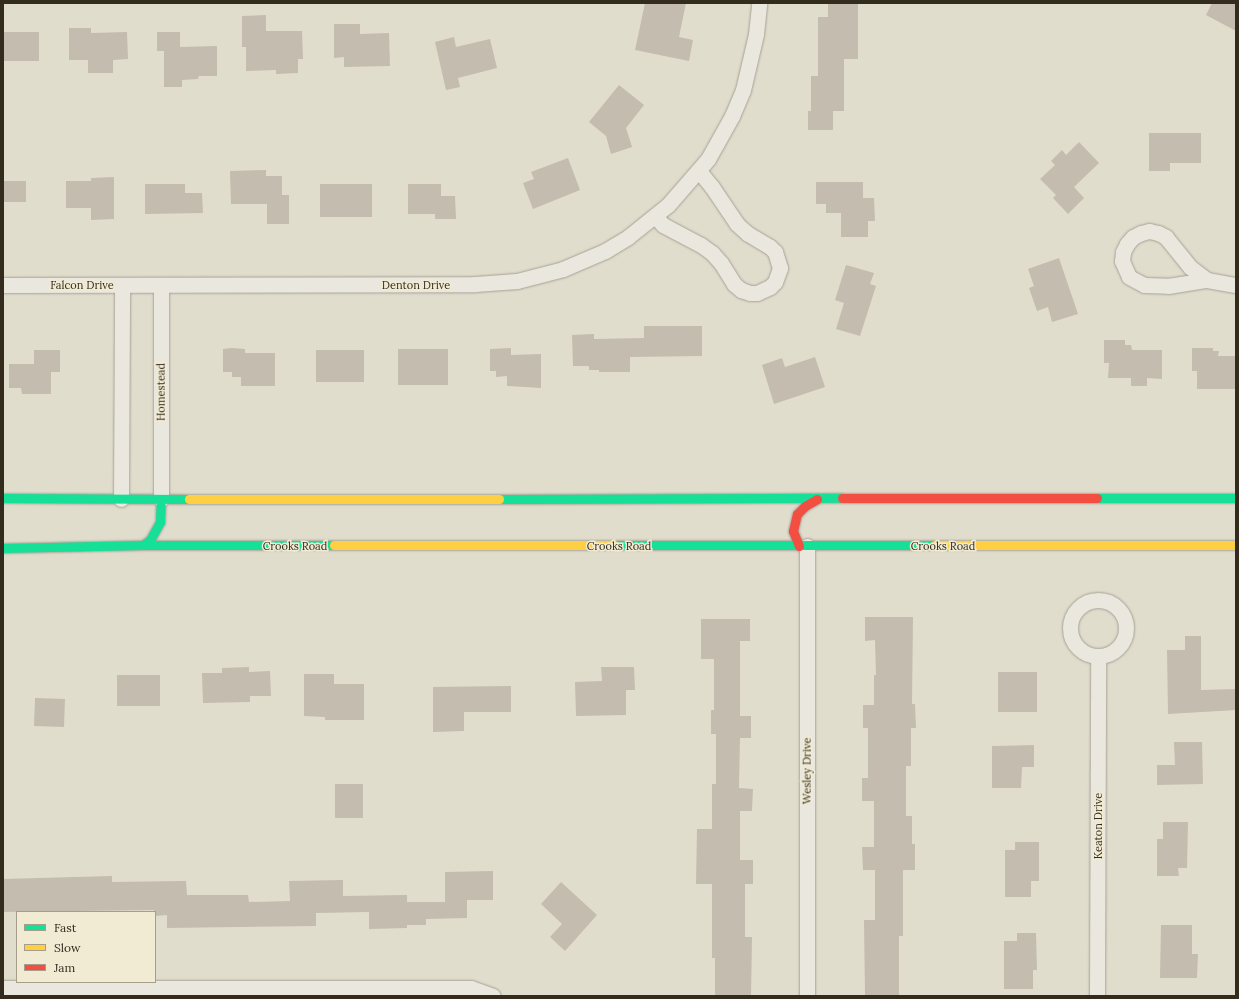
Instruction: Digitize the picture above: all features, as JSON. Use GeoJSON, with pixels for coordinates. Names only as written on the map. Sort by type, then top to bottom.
{"type":"FeatureCollection","features":[{"type":"Feature","properties":{"kind":"main road"},"geometry":{"type":"LineString","coordinates":[[3,498],[1236,498]]}},
{"type":"Feature","properties":{"kind":"main road"},"geometry":{"type":"LineString","coordinates":[[143,545],[150,540],[160,522],[161,499]]}},
{"type":"Feature","properties":{"kind":"main road"},"geometry":{"type":"LineString","coordinates":[[803,546],[793,531],[797,514],[805,506],[817,499]]}},
{"type":"Feature","properties":{"kind":"main road","name":"Crooks Road"},"geometry":{"type":"LineString","coordinates":[[3,548],[143,545],[1236,545]]}},
{"type":"Feature","properties":{"kind":"street","name":"Denton Drive"},"geometry":{"type":"LineString","coordinates":[[161,285],[475,284],[511,282],[545,274],[587,260],[628,237],[655,216],[699,171],[723,135],[743,90],[756,34],[759,3]]}},
{"type":"Feature","properties":{"kind":"street"},"geometry":{"type":"LineString","coordinates":[[655,216],[663,225],[701,245],[712,253],[721,263],[734,284],[741,290],[750,293],[757,293],[770,287],[775,282],[780,268],[776,252],[748,234],[737,224],[712,187],[699,171]]}},
{"type":"Feature","properties":{"kind":"street"},"geometry":{"type":"LineString","coordinates":[[1207,280],[1190,267],[1166,237],[1158,233],[1150,231],[1133,237],[1123,252],[1122,261],[1124,269],[1129,277],[1144,285],[1168,286],[1207,280],[1236,285]]}},
{"type":"Feature","properties":{"kind":"street","name":"Falcon Drive"},"geometry":{"type":"LineString","coordinates":[[3,285],[161,285]]}},
{"type":"Feature","properties":{"kind":"street"},"geometry":{"type":"LineString","coordinates":[[121,499],[122,285]]}},
{"type":"Feature","properties":{"kind":"street","name":"Homestead"},"geometry":{"type":"LineString","coordinates":[[161,285],[161,499]]}},
{"type":"Feature","properties":{"kind":"street","name":"Wesley Drive"},"geometry":{"type":"LineString","coordinates":[[803,546],[807,996]]}},
{"type":"Feature","properties":{"kind":"street","name":"Keaton Drive"},"geometry":{"type":"LineString","coordinates":[[1097,996],[1098,656]]}},
{"type":"Feature","properties":{"kind":"street"},"geometry":{"type":"LineString","coordinates":[[3,988],[471,988],[493,996]]}},
{"type":"Feature","properties":{"kind":"building"},"geometry":{"type":"Polygon","coordinates":[[[645,3],[686,3],[679,37],[693,40],[689,61],[635,50],[645,3]]]}},
{"type":"Feature","properties":{"kind":"building"},"geometry":{"type":"Polygon","coordinates":[[[828,3],[858,3],[858,59],[844,59],[844,111],[833,111],[833,130],[808,130],[808,111],[811,111],[811,76],[818,76],[818,17],[828,17],[828,3]]]}},
{"type":"Feature","properties":{"kind":"building"},"geometry":{"type":"Polygon","coordinates":[[[1212,3],[1236,3],[1236,31],[1206,15],[1212,3]]]}},
{"type":"Feature","properties":{"kind":"building"},"geometry":{"type":"Polygon","coordinates":[[[266,15],[266,31],[302,31],[303,59],[298,59],[298,73],[276,74],[276,70],[246,71],[246,47],[242,47],[242,16],[266,15]]]}},
{"type":"Feature","properties":{"kind":"building"},"geometry":{"type":"Polygon","coordinates":[[[334,24],[360,24],[360,34],[389,33],[390,66],[344,67],[344,57],[334,58],[334,24]]]}},
{"type":"Feature","properties":{"kind":"building"},"geometry":{"type":"Polygon","coordinates":[[[69,28],[91,28],[91,33],[127,32],[128,59],[113,60],[113,73],[88,73],[88,60],[69,60],[69,28]]]}},
{"type":"Feature","properties":{"kind":"building"},"geometry":{"type":"Polygon","coordinates":[[[3,32],[39,32],[39,61],[3,61],[3,32]]]}},
{"type":"Feature","properties":{"kind":"building"},"geometry":{"type":"Polygon","coordinates":[[[157,32],[180,32],[180,47],[217,46],[217,76],[199,76],[198,79],[182,80],[182,87],[164,87],[164,51],[157,51],[157,32]]]}},
{"type":"Feature","properties":{"kind":"building"},"geometry":{"type":"Polygon","coordinates":[[[454,37],[456,47],[490,39],[497,68],[458,78],[460,87],[446,90],[435,42],[454,37]]]}},
{"type":"Feature","properties":{"kind":"building"},"geometry":{"type":"Polygon","coordinates":[[[619,85],[644,105],[626,128],[632,147],[611,154],[606,136],[589,122],[619,85]]]}},
{"type":"Feature","properties":{"kind":"building"},"geometry":{"type":"Polygon","coordinates":[[[1149,133],[1201,133],[1201,163],[1170,163],[1170,171],[1149,171],[1149,133]]]}},
{"type":"Feature","properties":{"kind":"building"},"geometry":{"type":"Polygon","coordinates":[[[1079,142],[1099,163],[1074,187],[1084,198],[1068,214],[1053,198],[1056,195],[1040,179],[1055,165],[1051,161],[1062,150],[1066,155],[1079,142]]]}},
{"type":"Feature","properties":{"kind":"building"},"geometry":{"type":"Polygon","coordinates":[[[568,158],[580,190],[533,209],[523,183],[534,179],[531,172],[568,158]]]}},
{"type":"Feature","properties":{"kind":"building"},"geometry":{"type":"Polygon","coordinates":[[[266,170],[266,176],[282,176],[282,195],[289,195],[289,224],[267,224],[267,204],[231,204],[230,171],[266,170]]]}},
{"type":"Feature","properties":{"kind":"building"},"geometry":{"type":"Polygon","coordinates":[[[114,177],[114,219],[91,220],[91,208],[66,208],[66,181],[91,181],[91,178],[114,177]]]}},
{"type":"Feature","properties":{"kind":"building"},"geometry":{"type":"Polygon","coordinates":[[[3,181],[26,181],[26,202],[3,202],[3,181]]]}},
{"type":"Feature","properties":{"kind":"building"},"geometry":{"type":"Polygon","coordinates":[[[816,182],[863,182],[863,198],[874,198],[875,221],[868,221],[868,237],[841,237],[841,213],[826,213],[826,204],[816,204],[816,182]]]}},
{"type":"Feature","properties":{"kind":"building"},"geometry":{"type":"Polygon","coordinates":[[[145,184],[185,184],[185,193],[202,193],[203,213],[145,214],[145,184]]]}},
{"type":"Feature","properties":{"kind":"building"},"geometry":{"type":"Polygon","coordinates":[[[320,184],[372,184],[372,217],[320,217],[320,184]]]}},
{"type":"Feature","properties":{"kind":"building"},"geometry":{"type":"Polygon","coordinates":[[[408,184],[441,184],[441,196],[455,196],[456,219],[435,219],[435,214],[408,214],[408,184]]]}},
{"type":"Feature","properties":{"kind":"building"},"geometry":{"type":"Polygon","coordinates":[[[1059,258],[1078,314],[1052,322],[1048,307],[1037,311],[1029,288],[1034,286],[1028,269],[1059,258]]]}},
{"type":"Feature","properties":{"kind":"building"},"geometry":{"type":"Polygon","coordinates":[[[846,265],[874,273],[870,284],[876,286],[860,336],[836,329],[844,303],[835,300],[846,265]]]}},
{"type":"Feature","properties":{"kind":"building"},"geometry":{"type":"Polygon","coordinates":[[[644,326],[702,326],[702,356],[630,357],[630,372],[599,372],[599,370],[589,370],[589,366],[573,366],[572,335],[594,334],[594,339],[644,338],[644,326]]]}},
{"type":"Feature","properties":{"kind":"building"},"geometry":{"type":"Polygon","coordinates":[[[1104,340],[1125,340],[1125,345],[1131,345],[1132,350],[1162,350],[1162,379],[1147,378],[1147,386],[1131,386],[1131,378],[1108,378],[1109,363],[1104,363],[1104,340]]]}},
{"type":"Feature","properties":{"kind":"building"},"geometry":{"type":"Polygon","coordinates":[[[511,348],[511,355],[541,354],[541,388],[507,386],[507,376],[496,377],[496,371],[490,371],[490,349],[511,348]]]}},
{"type":"Feature","properties":{"kind":"building"},"geometry":{"type":"Polygon","coordinates":[[[1192,348],[1213,348],[1213,351],[1219,351],[1218,356],[1236,356],[1236,389],[1197,389],[1197,371],[1192,371],[1192,348]]]}},
{"type":"Feature","properties":{"kind":"building"},"geometry":{"type":"Polygon","coordinates":[[[223,349],[245,349],[245,353],[275,353],[275,386],[241,386],[241,377],[232,377],[232,372],[223,372],[223,349]]]}},
{"type":"Feature","properties":{"kind":"building"},"geometry":{"type":"Polygon","coordinates":[[[398,349],[448,349],[448,385],[398,385],[398,349]]]}},
{"type":"Feature","properties":{"kind":"building"},"geometry":{"type":"Polygon","coordinates":[[[34,350],[60,350],[60,372],[51,372],[51,394],[22,394],[21,388],[9,388],[9,364],[34,364],[34,350]]]}},
{"type":"Feature","properties":{"kind":"building"},"geometry":{"type":"Polygon","coordinates":[[[316,350],[364,350],[364,382],[316,382],[316,350]]]}},
{"type":"Feature","properties":{"kind":"building"},"geometry":{"type":"Polygon","coordinates":[[[815,357],[825,387],[774,404],[762,365],[782,358],[785,367],[815,357]]]}},
{"type":"Feature","properties":{"kind":"building"},"geometry":{"type":"Polygon","coordinates":[[[865,617],[913,617],[912,704],[915,704],[916,728],[911,728],[911,766],[906,766],[906,816],[912,816],[912,844],[915,844],[915,870],[903,870],[903,936],[899,936],[899,996],[865,996],[864,920],[875,920],[875,870],[863,870],[862,847],[874,847],[874,801],[862,801],[862,778],[868,778],[868,728],[863,728],[863,705],[874,705],[874,675],[876,675],[875,640],[865,641],[865,617]]]}},
{"type":"Feature","properties":{"kind":"building"},"geometry":{"type":"Polygon","coordinates":[[[701,619],[750,619],[750,641],[740,641],[740,716],[751,716],[751,738],[740,738],[739,788],[753,789],[752,811],[740,811],[740,860],[753,860],[753,884],[745,884],[745,937],[752,937],[751,996],[715,996],[715,958],[712,958],[712,884],[696,884],[697,829],[712,829],[712,784],[716,784],[716,734],[711,734],[711,710],[714,710],[714,659],[701,659],[701,619]]]}},
{"type":"Feature","properties":{"kind":"building"},"geometry":{"type":"Polygon","coordinates":[[[1185,636],[1201,636],[1201,690],[1236,689],[1236,710],[1168,714],[1167,650],[1185,650],[1185,636]]]}},
{"type":"Feature","properties":{"kind":"building"},"geometry":{"type":"Polygon","coordinates":[[[249,667],[249,672],[270,671],[271,696],[250,696],[250,702],[203,703],[202,673],[222,673],[222,668],[249,667]]]}},
{"type":"Feature","properties":{"kind":"building"},"geometry":{"type":"Polygon","coordinates":[[[601,667],[634,667],[635,690],[626,690],[626,715],[576,716],[575,682],[602,681],[601,667]]]}},
{"type":"Feature","properties":{"kind":"building"},"geometry":{"type":"Polygon","coordinates":[[[998,672],[1037,672],[1037,712],[998,712],[998,672]]]}},
{"type":"Feature","properties":{"kind":"building"},"geometry":{"type":"Polygon","coordinates":[[[304,674],[334,674],[334,684],[364,684],[364,720],[325,720],[325,717],[304,716],[304,674]]]}},
{"type":"Feature","properties":{"kind":"building"},"geometry":{"type":"Polygon","coordinates":[[[117,675],[160,675],[160,706],[117,706],[117,675]]]}},
{"type":"Feature","properties":{"kind":"building"},"geometry":{"type":"Polygon","coordinates":[[[511,686],[511,712],[464,712],[464,731],[433,732],[433,687],[511,686]]]}},
{"type":"Feature","properties":{"kind":"building"},"geometry":{"type":"Polygon","coordinates":[[[35,698],[65,699],[64,727],[34,726],[35,698]]]}},
{"type":"Feature","properties":{"kind":"building"},"geometry":{"type":"Polygon","coordinates":[[[1174,742],[1202,742],[1203,784],[1157,785],[1157,765],[1175,765],[1174,742]]]}},
{"type":"Feature","properties":{"kind":"building"},"geometry":{"type":"Polygon","coordinates":[[[1034,745],[1034,767],[1022,767],[1021,788],[992,788],[992,746],[1034,745]]]}},
{"type":"Feature","properties":{"kind":"building"},"geometry":{"type":"Polygon","coordinates":[[[335,784],[363,784],[363,818],[335,818],[335,784]]]}},
{"type":"Feature","properties":{"kind":"building"},"geometry":{"type":"Polygon","coordinates":[[[1163,822],[1188,822],[1187,868],[1178,868],[1179,876],[1157,876],[1157,839],[1163,839],[1163,822]]]}},
{"type":"Feature","properties":{"kind":"building"},"geometry":{"type":"Polygon","coordinates":[[[1015,842],[1039,842],[1039,881],[1031,881],[1031,897],[1005,897],[1005,850],[1015,850],[1015,842]]]}},
{"type":"Feature","properties":{"kind":"building"},"geometry":{"type":"Polygon","coordinates":[[[493,871],[493,900],[467,900],[467,918],[426,919],[426,925],[407,925],[407,928],[369,929],[369,912],[316,913],[316,926],[167,928],[167,915],[156,916],[156,911],[154,910],[3,912],[3,879],[112,876],[112,882],[186,881],[187,895],[248,895],[249,902],[290,901],[289,881],[343,880],[343,896],[407,895],[407,902],[445,902],[445,872],[493,871]]]}},
{"type":"Feature","properties":{"kind":"building"},"geometry":{"type":"Polygon","coordinates":[[[561,882],[597,915],[565,951],[550,937],[562,924],[541,904],[561,882]]]}},
{"type":"Feature","properties":{"kind":"building"},"geometry":{"type":"Polygon","coordinates":[[[1161,925],[1192,925],[1192,954],[1198,954],[1197,978],[1160,978],[1161,925]]]}},
{"type":"Feature","properties":{"kind":"building"},"geometry":{"type":"Polygon","coordinates":[[[1017,933],[1036,933],[1037,970],[1033,970],[1033,989],[1004,989],[1004,941],[1017,941],[1017,933]]]}},
{"type":"Feature","properties":{"kind":"traffic: fast"},"geometry":{"type":"LineString","coordinates":[[3,498],[189,499]]}},
{"type":"Feature","properties":{"kind":"traffic: fast"},"geometry":{"type":"LineString","coordinates":[[499,499],[842,498]]}},
{"type":"Feature","properties":{"kind":"traffic: fast"},"geometry":{"type":"LineString","coordinates":[[1097,498],[1236,498]]}},
{"type":"Feature","properties":{"kind":"traffic: fast"},"geometry":{"type":"LineString","coordinates":[[143,545],[150,540],[160,522],[161,499]]}},
{"type":"Feature","properties":{"kind":"traffic: fast"},"geometry":{"type":"LineString","coordinates":[[3,548],[143,545],[334,545]]}},
{"type":"Feature","properties":{"kind":"traffic: fast"},"geometry":{"type":"LineString","coordinates":[[614,545],[935,545]]}},
{"type":"Feature","properties":{"kind":"traffic: slow"},"geometry":{"type":"LineString","coordinates":[[189,499],[499,499]]}},
{"type":"Feature","properties":{"kind":"traffic: slow"},"geometry":{"type":"LineString","coordinates":[[334,545],[614,545]]}},
{"type":"Feature","properties":{"kind":"traffic: slow"},"geometry":{"type":"LineString","coordinates":[[935,545],[1236,545]]}},
{"type":"Feature","properties":{"kind":"traffic: jam"},"geometry":{"type":"LineString","coordinates":[[842,498],[1097,498]]}},
{"type":"Feature","properties":{"kind":"traffic: jam"},"geometry":{"type":"LineString","coordinates":[[799,546],[793,531],[797,514],[805,506],[817,499]]}}]}
